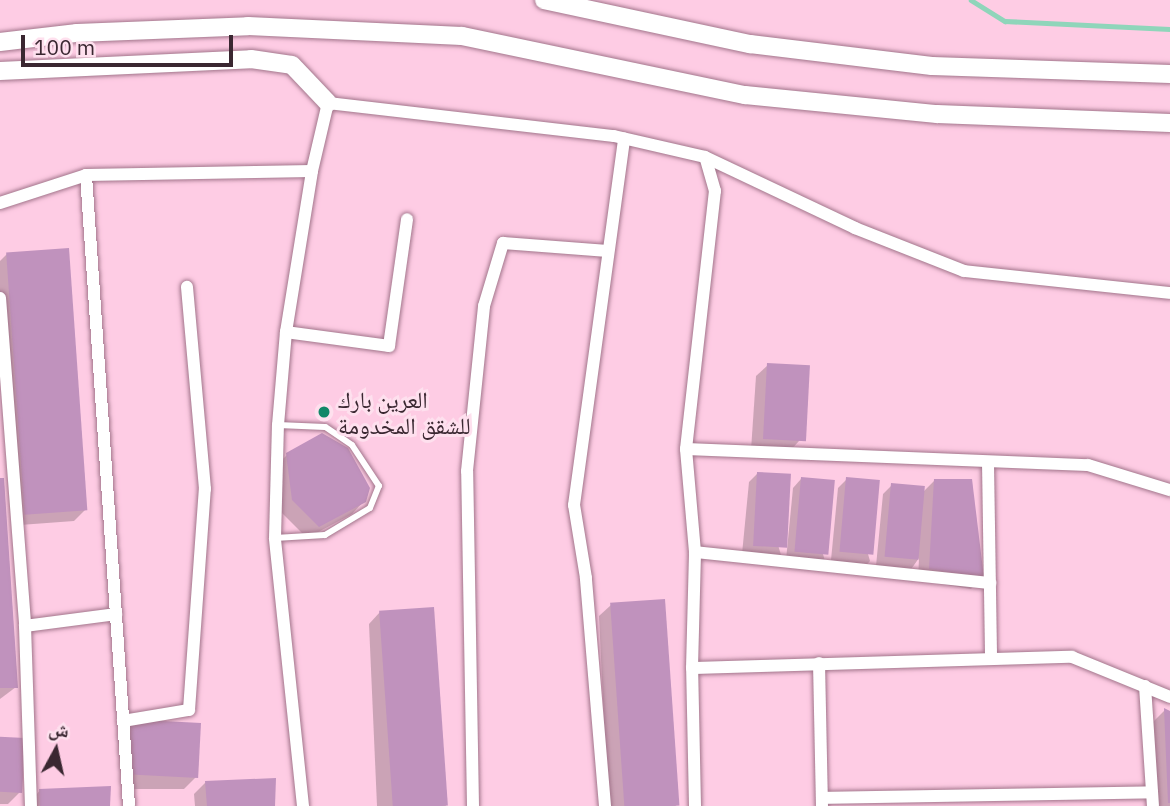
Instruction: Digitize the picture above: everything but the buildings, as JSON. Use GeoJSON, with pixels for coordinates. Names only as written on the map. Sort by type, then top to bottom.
{"type":"FeatureCollection","features":[{"type":"Feature","properties":{"kind":"main road"},"geometry":{"type":"LineString","coordinates":[[544,0],[750,44],[932,66],[1170,74]]}},
{"type":"Feature","properties":{"kind":"main road"},"geometry":{"type":"LineString","coordinates":[[0,42],[77,33],[248,26],[462,36],[744,95],[937,114],[1170,122]]}},
{"type":"Feature","properties":{"kind":"main road"},"geometry":{"type":"LineString","coordinates":[[0,71],[251,59],[292,65],[328,103]]}},
{"type":"Feature","properties":{"kind":"street"},"geometry":{"type":"LineString","coordinates":[[303,806],[275,538],[278,425],[286,332],[312,171],[328,103],[624,138],[705,157],[855,228],[964,271],[1170,293]]}},
{"type":"Feature","properties":{"kind":"street"},"geometry":{"type":"LineString","coordinates":[[605,806],[586,578],[574,505],[624,138]]}},
{"type":"Feature","properties":{"kind":"street"},"geometry":{"type":"LineString","coordinates":[[695,806],[692,668],[695,552],[686,449],[715,191],[705,157]]}},
{"type":"Feature","properties":{"kind":"street"},"geometry":{"type":"LineString","coordinates":[[0,203],[86,175],[312,171]]}},
{"type":"Feature","properties":{"kind":"street"},"geometry":{"type":"LineString","coordinates":[[86,175],[129,806]]}},
{"type":"Feature","properties":{"kind":"street"},"geometry":{"type":"LineString","coordinates":[[286,332],[389,346],[407,219]]}},
{"type":"Feature","properties":{"kind":"street"},"geometry":{"type":"LineString","coordinates":[[473,806],[467,471],[484,306],[503,243],[608,251]]}},
{"type":"Feature","properties":{"kind":"street"},"geometry":{"type":"LineString","coordinates":[[123,721],[189,710],[205,489],[187,287]]}},
{"type":"Feature","properties":{"kind":"street"},"geometry":{"type":"LineString","coordinates":[[0,298],[24,626],[32,806]]}},
{"type":"Feature","properties":{"kind":"street"},"geometry":{"type":"LineString","coordinates":[[686,449],[1088,465],[1170,490]]}},
{"type":"Feature","properties":{"kind":"street"},"geometry":{"type":"LineString","coordinates":[[988,463],[990,659]]}},
{"type":"Feature","properties":{"kind":"street"},"geometry":{"type":"LineString","coordinates":[[0,470],[14,468]]}},
{"type":"Feature","properties":{"kind":"street"},"geometry":{"type":"LineString","coordinates":[[695,552],[990,583]]}},
{"type":"Feature","properties":{"kind":"street"},"geometry":{"type":"LineString","coordinates":[[24,626],[116,614]]}},
{"type":"Feature","properties":{"kind":"street"},"geometry":{"type":"LineString","coordinates":[[692,668],[1072,657],[1170,697]]}},
{"type":"Feature","properties":{"kind":"street"},"geometry":{"type":"LineString","coordinates":[[819,663],[822,802],[1152,792]]}},
{"type":"Feature","properties":{"kind":"street"},"geometry":{"type":"LineString","coordinates":[[1145,686],[1153,806]]}},
{"type":"Feature","properties":{"kind":"lane"},"geometry":{"type":"LineString","coordinates":[[275,538],[325,536],[370,508],[379,486],[352,445],[325,427],[278,425]]}},
{"type":"Feature","properties":{"kind":"waterway"},"geometry":{"type":"LineString","coordinates":[[971,0],[1005,21],[1170,29]]}},
{"type":"Feature","properties":{"kind":"place","name":"العرين بارك للشقق المخدومة"},"geometry":{"type":"Point","coordinates":[324,412]}}]}
